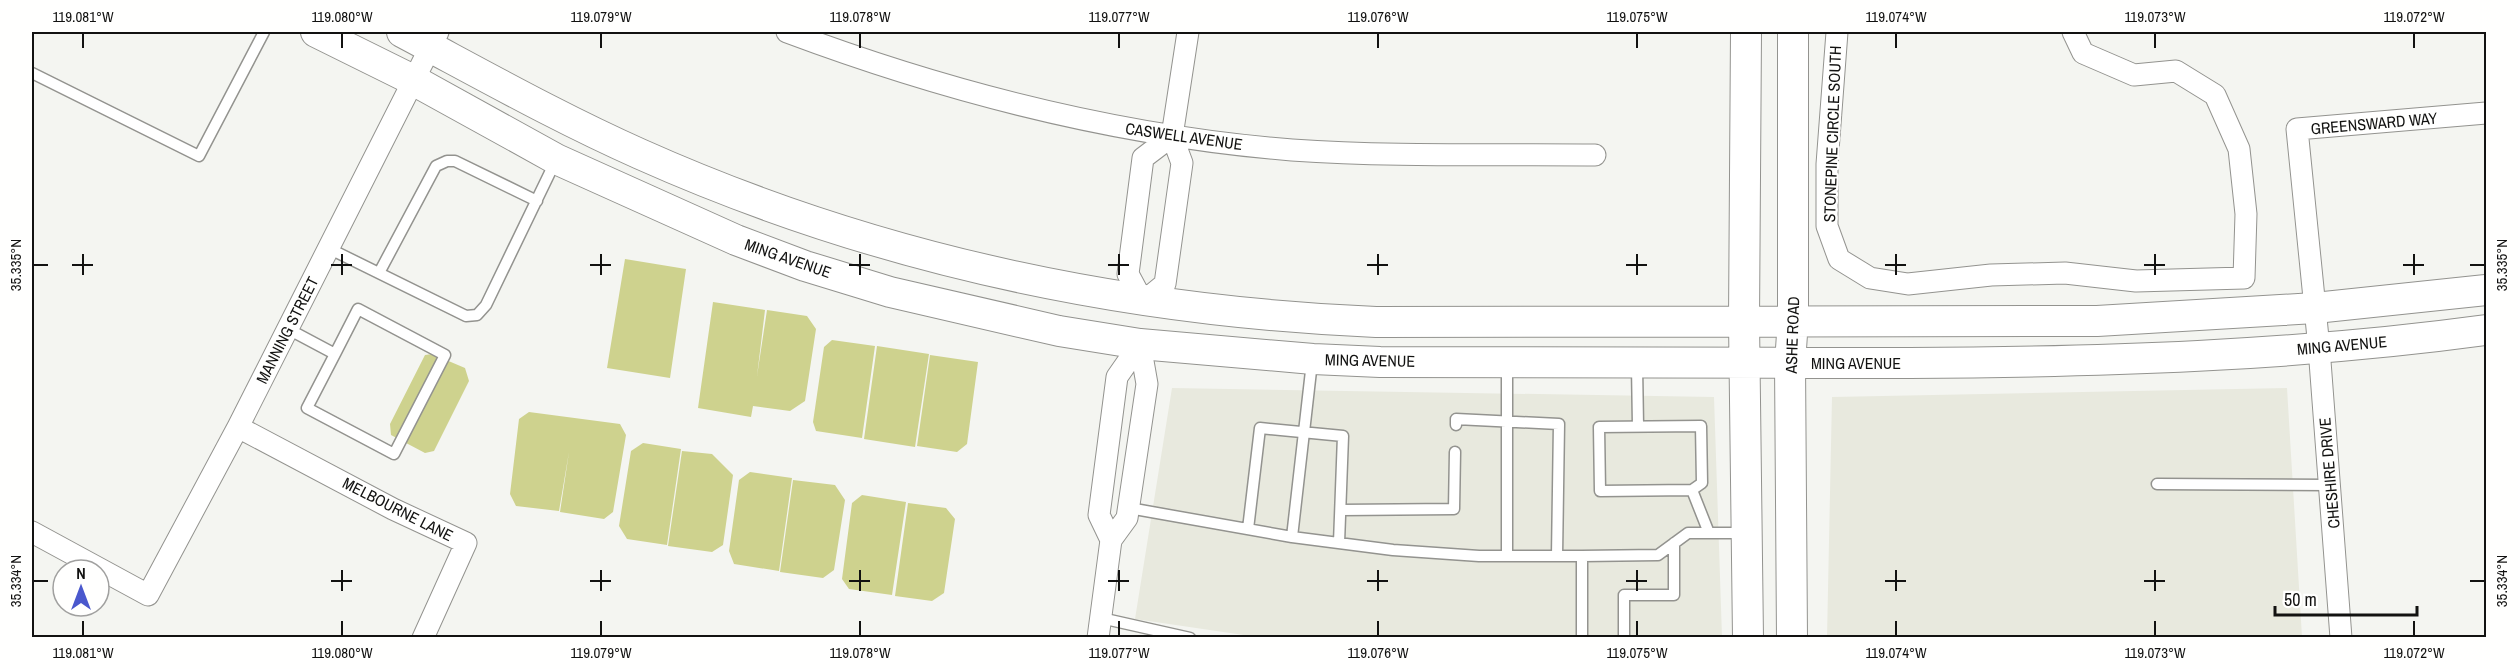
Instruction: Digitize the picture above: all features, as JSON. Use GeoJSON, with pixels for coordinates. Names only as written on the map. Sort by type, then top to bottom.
{"type":"FeatureCollection","features":[{"type":"Feature","properties":{"kind":"main road","name":"MING AVENUE"},"geometry":{"type":"LineString","coordinates":[[316,32],[413,80],[556,159],[706,227],[805,266],[890,292],[1059,331],[1140,344],[1313,359],[1380,362],[2101,361],[2319,348],[2487,330]]}},
{"type":"Feature","properties":{"kind":"main road"},"geometry":{"type":"LineString","coordinates":[[402,32],[434,39],[550,111],[640,154],[785,212],[891,247],[955,264],[1052,286],[1143,302],[1309,319],[1411,322],[1793,320],[1952,323],[2097,321],[2315,309],[2487,290]]}},
{"type":"Feature","properties":{"kind":"main road"},"geometry":{"type":"LineString","coordinates":[[1746,32],[1744,321],[1748,638]]}},
{"type":"Feature","properties":{"kind":"main road","name":"ASHE ROAD"},"geometry":{"type":"LineString","coordinates":[[1792,638],[1790,363],[1793,320],[1793,32]]}},
{"type":"Feature","properties":{"kind":"main road"},"geometry":{"type":"LineString","coordinates":[[989,315],[1104,321],[1143,302]]}},
{"type":"Feature","properties":{"kind":"main road"},"geometry":{"type":"LineString","coordinates":[[1140,344],[1166,327],[1309,319]]}},
{"type":"Feature","properties":{"kind":"street","name":"CASWELL AVENUE"},"geometry":{"type":"LineString","coordinates":[[787,32],[859,59],[945,86],[1090,122],[1172,136],[1291,150],[1595,155]]}},
{"type":"Feature","properties":{"kind":"street"},"geometry":{"type":"LineString","coordinates":[[1172,136],[1143,158],[1128,274],[1143,302],[1165,284],[1182,163],[1172,136],[1188,32]]}},
{"type":"Feature","properties":{"kind":"street","name":"STONEPINE CIRCLE SOUTH"},"geometry":{"type":"LineString","coordinates":[[1837,32],[1827,164],[1827,226],[1839,259],[1870,278],[1908,284],[1991,275],[2066,273],[2136,281],[2244,278],[2246,214],[2239,149],[2215,96],[2176,71],[2134,75],[2083,52],[2073,32]]}},
{"type":"Feature","properties":{"kind":"street","name":"MANNING STREET"},"geometry":{"type":"LineString","coordinates":[[32,532],[148,595],[238,427],[434,39]]}},
{"type":"Feature","properties":{"kind":"street","name":"GREENSWARD WAY"},"geometry":{"type":"LineString","coordinates":[[2315,309],[2297,129],[2487,113]]}},
{"type":"Feature","properties":{"kind":"street","name":"CHESHIRE DRIVE"},"geometry":{"type":"LineString","coordinates":[[2315,309],[2341,638]]}},
{"type":"Feature","properties":{"kind":"street"},"geometry":{"type":"LineString","coordinates":[[1099,628],[1111,540],[1127,518],[1129,508],[1147,384],[1140,344]]}},
{"type":"Feature","properties":{"kind":"street"},"geometry":{"type":"LineString","coordinates":[[1111,540],[1099,514],[1117,377],[1140,344]]}},
{"type":"Feature","properties":{"kind":"street","name":"MELBOURNE LANE"},"geometry":{"type":"LineString","coordinates":[[238,427],[393,508],[466,543],[423,638]]}},
{"type":"Feature","properties":{"kind":"lane"},"geometry":{"type":"LineString","coordinates":[[32,74],[199,156],[264,32]]}},
{"type":"Feature","properties":{"kind":"lane"},"geometry":{"type":"LineString","coordinates":[[328,248],[466,316],[477,315],[486,305],[556,159]]}},
{"type":"Feature","properties":{"kind":"lane"},"geometry":{"type":"LineString","coordinates":[[379,273],[436,166],[447,161],[455,161],[537,201]]}},
{"type":"Feature","properties":{"kind":"lane"},"geometry":{"type":"LineString","coordinates":[[358,309],[445,355],[394,454],[307,408],[334,354],[358,309]]}},
{"type":"Feature","properties":{"kind":"lane"},"geometry":{"type":"LineString","coordinates":[[288,329],[334,354]]}},
{"type":"Feature","properties":{"kind":"lane"},"geometry":{"type":"LineString","coordinates":[[1292,537],[1313,359]]}},
{"type":"Feature","properties":{"kind":"lane"},"geometry":{"type":"LineString","coordinates":[[1507,362],[1507,556]]}},
{"type":"Feature","properties":{"kind":"lane"},"geometry":{"type":"LineString","coordinates":[[1631,430],[1637,363]]}},
{"type":"Feature","properties":{"kind":"lane"},"geometry":{"type":"LineString","coordinates":[[1456,425],[1456,419],[1559,424],[1557,556]]}},
{"type":"Feature","properties":{"kind":"lane"},"geometry":{"type":"LineString","coordinates":[[1701,426],[1702,483],[1692,490],[1600,491],[1599,427],[1631,430],[1677,432],[1701,426]]}},
{"type":"Feature","properties":{"kind":"lane"},"geometry":{"type":"LineString","coordinates":[[1248,529],[1260,428],[1343,436],[1339,543]]}},
{"type":"Feature","properties":{"kind":"lane"},"geometry":{"type":"LineString","coordinates":[[1341,510],[1454,508],[1455,452]]}},
{"type":"Feature","properties":{"kind":"lane"},"geometry":{"type":"LineString","coordinates":[[1677,477],[1677,490]]}},
{"type":"Feature","properties":{"kind":"lane"},"geometry":{"type":"LineString","coordinates":[[1628,478],[1628,490]]}},
{"type":"Feature","properties":{"kind":"lane"},"geometry":{"type":"LineString","coordinates":[[2157,484],[2329,484]]}},
{"type":"Feature","properties":{"kind":"lane"},"geometry":{"type":"LineString","coordinates":[[1692,490],[1709,532]]}},
{"type":"Feature","properties":{"kind":"lane"},"geometry":{"type":"LineString","coordinates":[[1129,508],[1292,537],[1393,550],[1507,556],[1658,555],[1688,532],[1747,533]]}},
{"type":"Feature","properties":{"kind":"lane"},"geometry":{"type":"LineString","coordinates":[[1624,638],[1624,594],[1674,595],[1674,543]]}},
{"type":"Feature","properties":{"kind":"lane"},"geometry":{"type":"LineString","coordinates":[[1582,556],[1582,638]]}},
{"type":"Feature","properties":{"kind":"lane"},"geometry":{"type":"LineString","coordinates":[[1099,628],[1190,638]]}},
{"type":"Feature","properties":{"kind":"shaded area"},"geometry":{"type":"Polygon","coordinates":[[[1172,388],[1714,397],[1722,637],[1264,638],[1135,619],[1172,388]]]}},
{"type":"Feature","properties":{"kind":"shaded area"},"geometry":{"type":"Polygon","coordinates":[[[2287,388],[2302,637],[1827,638],[1832,397],[2287,388]]]}},
{"type":"Feature","properties":{"kind":"green space"},"geometry":{"type":"Polygon","coordinates":[[[625,259],[686,269],[670,378],[607,368],[625,259]]]}},
{"type":"Feature","properties":{"kind":"green space"},"geometry":{"type":"Polygon","coordinates":[[[713,302],[765,310],[757,376],[767,310],[807,316],[816,329],[805,401],[790,411],[753,406],[751,417],[698,408],[713,302]]]}},
{"type":"Feature","properties":{"kind":"green space"},"geometry":{"type":"Polygon","coordinates":[[[832,340],[875,346],[862,438],[816,431],[813,422],[824,347],[832,340]]]}},
{"type":"Feature","properties":{"kind":"green space"},"geometry":{"type":"Polygon","coordinates":[[[877,346],[929,354],[915,447],[864,439],[877,346]]]}},
{"type":"Feature","properties":{"kind":"green space"},"geometry":{"type":"Polygon","coordinates":[[[432,354],[465,368],[469,381],[434,451],[425,453],[391,435],[390,424],[425,355],[432,354]]]}},
{"type":"Feature","properties":{"kind":"green space"},"geometry":{"type":"Polygon","coordinates":[[[930,355],[978,362],[967,444],[957,452],[917,446],[930,355]]]}},
{"type":"Feature","properties":{"kind":"green space"},"geometry":{"type":"Polygon","coordinates":[[[529,412],[620,424],[626,435],[613,512],[604,519],[560,512],[569,452],[559,511],[516,506],[510,494],[519,419],[529,412]]]}},
{"type":"Feature","properties":{"kind":"green space"},"geometry":{"type":"Polygon","coordinates":[[[643,443],[681,449],[667,545],[627,539],[619,526],[631,451],[643,443]]]}},
{"type":"Feature","properties":{"kind":"green space"},"geometry":{"type":"Polygon","coordinates":[[[682,451],[712,454],[733,475],[723,545],[712,552],[668,546],[682,451]]]}},
{"type":"Feature","properties":{"kind":"green space"},"geometry":{"type":"Polygon","coordinates":[[[750,472],[792,478],[779,571],[734,564],[729,551],[739,480],[750,472]]]}},
{"type":"Feature","properties":{"kind":"green space"},"geometry":{"type":"Polygon","coordinates":[[[793,480],[835,485],[845,500],[834,570],[823,578],[780,572],[793,480]]]}},
{"type":"Feature","properties":{"kind":"green space"},"geometry":{"type":"Polygon","coordinates":[[[862,495],[906,502],[892,595],[849,589],[842,579],[852,503],[862,495]]]}},
{"type":"Feature","properties":{"kind":"green space"},"geometry":{"type":"Polygon","coordinates":[[[908,503],[946,508],[955,519],[944,593],[932,601],[895,596],[908,503]]]}}]}
